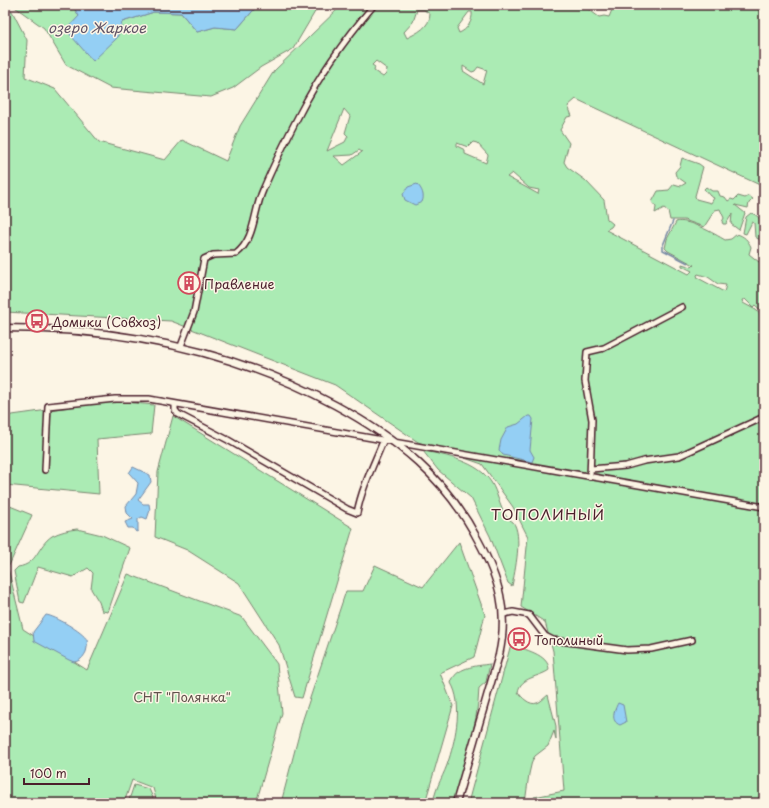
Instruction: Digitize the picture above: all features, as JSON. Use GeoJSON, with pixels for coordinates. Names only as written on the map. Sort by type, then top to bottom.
{"type":"FeatureCollection","features":[{"type":"Feature","properties":{"kind":"street"},"geometry":{"type":"LineString","coordinates":[[181,346],[194,312],[204,259],[213,255],[236,254],[247,242],[251,233],[262,191],[315,83],[355,28],[374,5]]}},
{"type":"Feature","properties":{"kind":"street"},"geometry":{"type":"LineString","coordinates":[[590,476],[592,420],[585,381],[587,352],[604,348],[682,307]]}},
{"type":"Feature","properties":{"kind":"street"},"geometry":{"type":"LineString","coordinates":[[5,328],[41,328],[94,332],[129,336],[181,346],[222,357],[280,378],[321,397],[385,438],[397,443],[764,507]]}},
{"type":"Feature","properties":{"kind":"street"},"geometry":{"type":"LineString","coordinates":[[45,470],[48,406],[115,398],[149,399],[385,438]]}},
{"type":"Feature","properties":{"kind":"street"},"geometry":{"type":"LineString","coordinates":[[175,404],[175,410],[178,414],[228,440],[283,473],[357,513],[366,480],[371,472],[385,438]]}},
{"type":"Feature","properties":{"kind":"street"},"geometry":{"type":"LineString","coordinates":[[591,469],[626,466],[644,461],[679,456],[764,417]]}},
{"type":"Feature","properties":{"kind":"street"},"geometry":{"type":"LineString","coordinates":[[397,443],[438,482],[464,515],[490,565],[504,614],[503,640],[456,803]]}},
{"type":"Feature","properties":{"kind":"street"},"geometry":{"type":"LineString","coordinates":[[504,614],[513,612],[529,615],[545,636],[553,640],[617,649],[651,649],[692,640]]}},
{"type":"Feature","properties":{"kind":"green space"},"geometry":{"type":"Polygon","coordinates":[[[12,5],[72,5],[79,16],[117,38],[122,22],[154,12],[181,13],[197,32],[215,27],[237,29],[258,5],[319,5],[293,49],[261,67],[233,88],[211,97],[110,88],[66,65],[44,28],[12,5]]]}},
{"type":"Feature","properties":{"kind":"green space"},"geometry":{"type":"Polygon","coordinates":[[[342,5],[589,5],[588,9],[599,17],[609,17],[614,5],[764,5],[764,187],[576,99],[568,106],[572,116],[567,117],[560,130],[569,143],[564,162],[567,167],[585,180],[604,200],[607,219],[613,224],[606,230],[689,274],[692,271],[682,266],[682,264],[692,267],[694,265],[665,248],[667,239],[676,222],[681,221],[694,224],[725,240],[731,239],[737,234],[742,236],[747,240],[751,247],[749,254],[759,262],[761,260],[759,255],[764,246],[764,313],[755,305],[753,307],[745,299],[742,300],[743,303],[756,310],[764,319],[764,803],[532,803],[534,797],[564,791],[553,651],[545,622],[521,607],[528,537],[513,507],[482,464],[418,442],[335,385],[171,321],[5,312],[5,9],[12,11],[27,40],[25,77],[55,89],[99,142],[165,160],[182,140],[226,161],[240,126],[274,71],[342,5]],[[417,10],[413,22],[404,32],[407,38],[419,32],[428,23],[430,14],[424,10],[417,10]],[[469,12],[457,28],[459,33],[465,30],[469,25],[472,19],[472,12],[469,12]],[[376,61],[372,65],[375,67],[374,71],[383,77],[386,74],[387,69],[376,61]],[[463,66],[463,71],[483,84],[487,70],[478,67],[472,72],[463,66]],[[344,109],[327,151],[345,142],[348,136],[345,133],[350,116],[344,109]],[[473,142],[468,147],[457,143],[457,146],[465,150],[465,154],[486,163],[488,155],[477,143],[473,142]],[[359,150],[352,155],[334,156],[344,165],[362,152],[359,150]],[[512,173],[507,177],[538,194],[539,190],[529,188],[512,173]],[[697,275],[698,278],[724,292],[726,285],[718,284],[708,277],[697,275]]]}},
{"type":"Feature","properties":{"kind":"green space"},"geometry":{"type":"Polygon","coordinates":[[[682,158],[703,167],[695,196],[696,199],[711,203],[714,198],[704,189],[706,187],[712,191],[718,191],[720,196],[725,197],[728,201],[731,199],[734,200],[738,196],[745,198],[749,196],[753,199],[749,203],[748,208],[735,205],[745,213],[739,230],[731,224],[732,214],[726,224],[723,224],[722,222],[724,218],[720,209],[715,210],[704,227],[684,220],[670,220],[668,211],[664,208],[655,213],[656,207],[652,202],[658,191],[669,190],[674,184],[681,186],[686,183],[676,176],[675,172],[680,166],[682,158]]]}},
{"type":"Feature","properties":{"kind":"green space"},"geometry":{"type":"Polygon","coordinates":[[[751,213],[761,221],[764,242],[755,237],[754,223],[752,222],[746,234],[743,233],[746,217],[751,213]]]}},
{"type":"Feature","properties":{"kind":"green space"},"geometry":{"type":"Polygon","coordinates":[[[113,401],[154,405],[151,434],[97,439],[99,494],[5,485],[5,416],[113,401]]]}},
{"type":"Feature","properties":{"kind":"green space"},"geometry":{"type":"Polygon","coordinates":[[[173,416],[353,528],[302,698],[295,697],[279,645],[239,583],[187,550],[155,537],[158,472],[173,416]]]}},
{"type":"Feature","properties":{"kind":"green space"},"geometry":{"type":"Polygon","coordinates":[[[423,451],[451,457],[470,464],[485,475],[491,482],[507,518],[513,522],[516,528],[518,544],[512,586],[508,583],[490,536],[471,498],[438,470],[423,451]]]}},
{"type":"Feature","properties":{"kind":"green space","name":"СНТ \"Полянка\""},"geometry":{"type":"Polygon","coordinates":[[[5,504],[32,515],[8,568],[23,629],[87,670],[128,574],[242,617],[277,664],[282,713],[256,803],[157,803],[153,788],[132,780],[124,803],[85,803],[82,801],[80,803],[5,803],[5,504]]]}},
{"type":"Feature","properties":{"kind":"green space"},"geometry":{"type":"Polygon","coordinates":[[[77,529],[102,535],[130,548],[108,612],[102,611],[99,602],[91,589],[93,573],[88,568],[73,577],[38,567],[24,603],[20,602],[14,571],[18,567],[25,565],[34,559],[43,545],[52,536],[64,531],[77,529]]]}},
{"type":"Feature","properties":{"kind":"green space"},"geometry":{"type":"Polygon","coordinates":[[[459,542],[485,615],[474,657],[440,673],[453,706],[425,803],[281,803],[303,719],[346,591],[363,591],[375,565],[423,587],[459,542]]]}},
{"type":"Feature","properties":{"kind":"green space"},"geometry":{"type":"Polygon","coordinates":[[[511,644],[535,653],[545,660],[548,665],[549,670],[526,680],[522,683],[518,692],[526,700],[534,704],[540,702],[548,695],[556,726],[556,740],[554,731],[548,746],[535,756],[532,761],[525,803],[468,803],[511,644]]]}},
{"type":"Feature","properties":{"kind":"green space"},"geometry":{"type":"Polygon","coordinates":[[[490,664],[486,682],[479,688],[473,732],[453,803],[433,803],[436,791],[449,759],[456,731],[457,700],[451,683],[453,678],[461,670],[490,664]]]}},
{"type":"Feature","properties":{"kind":"green space"},"geometry":{"type":"Polygon","coordinates":[[[134,785],[149,789],[154,800],[153,803],[128,803],[134,785]]]}},
{"type":"Feature","properties":{"kind":"water","name":"озеро Жаркое"},"geometry":{"type":"Polygon","coordinates":[[[72,5],[258,5],[237,29],[215,27],[197,32],[181,13],[154,12],[122,22],[117,38],[93,61],[66,30],[79,16],[72,5]]]}},
{"type":"Feature","properties":{"kind":"water"},"geometry":{"type":"Polygon","coordinates":[[[417,184],[422,190],[423,197],[422,202],[415,205],[405,200],[403,194],[408,187],[417,184]]]}},
{"type":"Feature","properties":{"kind":"water"},"geometry":{"type":"Polygon","coordinates":[[[528,416],[531,416],[533,419],[530,450],[534,457],[532,462],[503,455],[499,450],[501,440],[508,427],[518,424],[528,416]]]}},
{"type":"Feature","properties":{"kind":"water"},"geometry":{"type":"Polygon","coordinates":[[[133,467],[150,475],[151,482],[138,500],[143,504],[149,504],[150,510],[147,519],[142,517],[138,519],[138,531],[136,532],[133,528],[128,528],[125,522],[133,519],[127,513],[126,506],[136,494],[138,483],[129,473],[133,467]]]}},
{"type":"Feature","properties":{"kind":"water"},"geometry":{"type":"Polygon","coordinates":[[[46,615],[56,618],[68,625],[87,640],[86,652],[81,659],[74,662],[34,641],[33,632],[46,615]]]}},
{"type":"Feature","properties":{"kind":"water"},"geometry":{"type":"Polygon","coordinates":[[[618,703],[623,705],[626,722],[620,725],[614,718],[614,712],[618,703]]]}},
{"type":"Feature","properties":{"kind":"waterway"},"geometry":{"type":"LineString","coordinates":[[673,221],[663,245],[663,250],[688,263]]}},
{"type":"Feature","properties":{"kind":"place","name":"Правление"},"geometry":{"type":"Point","coordinates":[189,283]}},
{"type":"Feature","properties":{"kind":"place","name":"Домики (Совхоз)"},"geometry":{"type":"Point","coordinates":[37,321]}},
{"type":"Feature","properties":{"kind":"place","name":"Тополиный"},"geometry":{"type":"Point","coordinates":[519,639]}},
{"type":"Feature","properties":{"kind":"district","name":"ТОПОЛИНЫЙ"},"geometry":{"type":"Point","coordinates":[548,513]}}]}
